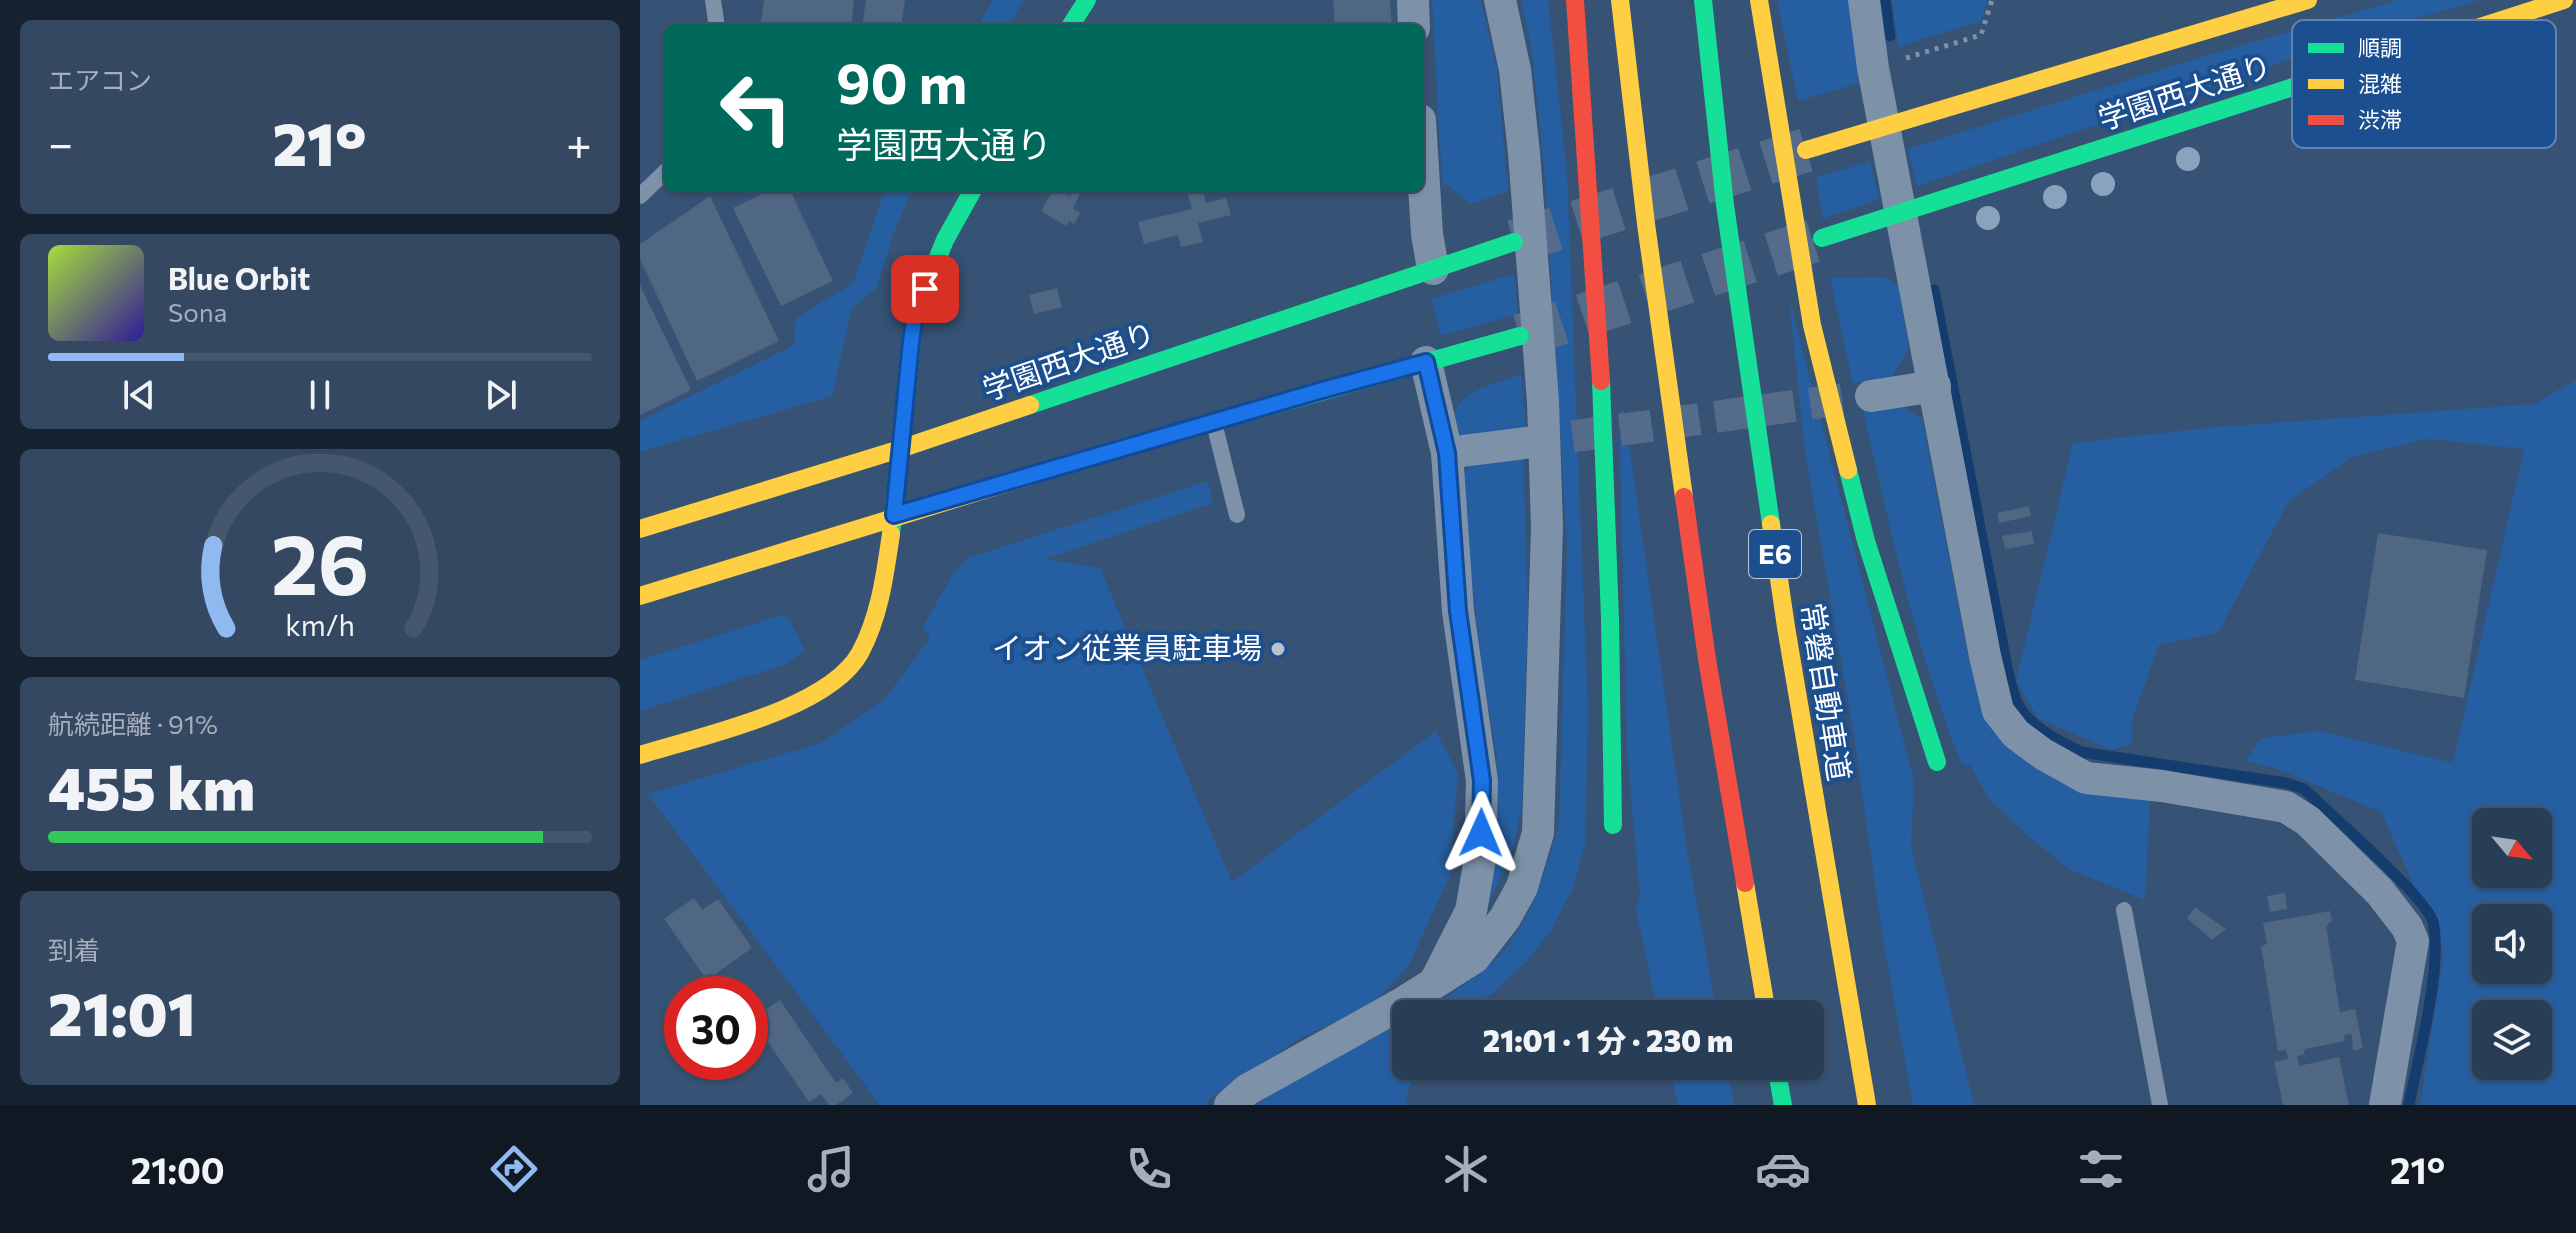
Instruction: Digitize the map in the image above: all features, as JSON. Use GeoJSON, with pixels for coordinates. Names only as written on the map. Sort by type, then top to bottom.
{"type":"FeatureCollection","features":[{"type":"Feature","properties":{"kind":"main road"},"geometry":{"type":"LineString","coordinates":[[1072,24],[1087,0]]}},
{"type":"Feature","properties":{"kind":"main road"},"geometry":{"type":"LineString","coordinates":[[1575,0],[1604,412],[1613,825]]}},
{"type":"Feature","properties":{"kind":"main road"},"geometry":{"type":"LineString","coordinates":[[1620,0],[1646,224],[1707,659],[1765,1000]]}},
{"type":"Feature","properties":{"kind":"main road","name":"常磐自動車道"},"geometry":{"type":"LineString","coordinates":[[1703,0],[1725,205],[1783,611],[1867,1105]]}},
{"type":"Feature","properties":{"kind":"main road"},"geometry":{"type":"LineString","coordinates":[[1759,0],[1812,325],[1866,541],[1937,762]]}},
{"type":"Feature","properties":{"kind":"main road","name":"学園西大通り"},"geometry":{"type":"LineString","coordinates":[[1806,150],[2308,0]]}},
{"type":"Feature","properties":{"kind":"main road","name":"学園西大通り"},"geometry":{"type":"LineString","coordinates":[[2502,20],[2564,0]]}},
{"type":"Feature","properties":{"kind":"main road","name":"学園西大通り"},"geometry":{"type":"LineString","coordinates":[[1822,238],[2292,88]]}},
{"type":"Feature","properties":{"kind":"main road"},"geometry":{"type":"LineString","coordinates":[[640,755],[786,709],[830,684],[851,666],[870,632],[880,602],[894,515],[915,314],[945,240],[972,192]]}},
{"type":"Feature","properties":{"kind":"main road","name":"学園西大通り"},"geometry":{"type":"LineString","coordinates":[[640,529],[900,449],[1514,242]]}},
{"type":"Feature","properties":{"kind":"main road"},"geometry":{"type":"LineString","coordinates":[[640,596],[894,515],[1214,421],[1520,336]]}},
{"type":"Feature","properties":{"kind":"main road"},"geometry":{"type":"LineString","coordinates":[[1779,1080],[1783,1105]]}},
{"type":"Feature","properties":{"kind":"street"},"geometry":{"type":"LineString","coordinates":[[1413,0],[1414,24]]}},
{"type":"Feature","properties":{"kind":"street"},"geometry":{"type":"LineString","coordinates":[[1230,1105],[1247,1090],[1433,985],[1474,958],[1505,918],[1522,887],[1538,833],[1547,527],[1543,402],[1524,153],[1515,70],[1500,0]]}},
{"type":"Feature","properties":{"kind":"street"},"geometry":{"type":"LineString","coordinates":[[1864,0],[1873,68],[1998,711],[2016,734],[2043,754],[2086,778],[2162,786],[2286,807],[2308,821],[2380,892],[2407,927],[2413,941],[2385,1105]]}},
{"type":"Feature","properties":{"kind":"street"},"geometry":{"type":"LineString","coordinates":[[1424,185],[1433,269]]}},
{"type":"Feature","properties":{"kind":"street"},"geometry":{"type":"LineString","coordinates":[[1426,362],[1447,453],[1458,611],[1482,781],[1480,859],[1471,911],[1433,985]]}},
{"type":"Feature","properties":{"kind":"street"},"geometry":{"type":"LineString","coordinates":[[1871,396],[1935,386]]}},
{"type":"Feature","properties":{"kind":"street"},"geometry":{"type":"LineString","coordinates":[[1447,453],[1525,443]]}},
{"type":"Feature","properties":{"kind":"lane"},"geometry":{"type":"LineString","coordinates":[[713,0],[716,24]]}},
{"type":"Feature","properties":{"kind":"lane"},"geometry":{"type":"LineString","coordinates":[[640,196],[664,173]]}},
{"type":"Feature","properties":{"kind":"lane"},"geometry":{"type":"LineString","coordinates":[[1214,421],[1237,515]]}},
{"type":"Feature","properties":{"kind":"lane"},"geometry":{"type":"LineString","coordinates":[[2124,910],[2160,1105]]}},
{"type":"Feature","properties":{"kind":"path"},"geometry":{"type":"LineString","coordinates":[[1873,68],[1981,35],[1992,0]]}},
{"type":"Feature","properties":{"kind":"shaded area"},"geometry":{"type":"Polygon","coordinates":[[[993,0],[1024,0],[1009,24],[979,24],[993,0]]]}},
{"type":"Feature","properties":{"kind":"shaded area"},"geometry":{"type":"Polygon","coordinates":[[[1432,0],[1481,0],[1497,70],[1508,191],[1471,204],[1442,181],[1432,0]]]}},
{"type":"Feature","properties":{"kind":"shaded area"},"geometry":{"type":"Polygon","coordinates":[[[1521,0],[1548,0],[1567,173],[1588,712],[1585,845],[1573,888],[1552,929],[1527,961],[1484,1000],[1441,1000],[1481,973],[1510,943],[1536,894],[1559,823],[1567,548],[1545,177],[1532,52],[1521,0]]]}},
{"type":"Feature","properties":{"kind":"shaded area"},"geometry":{"type":"Polygon","coordinates":[[[1777,0],[1849,0],[1859,83],[1798,101],[1777,0]]]}},
{"type":"Feature","properties":{"kind":"shaded area"},"geometry":{"type":"Polygon","coordinates":[[[1892,0],[1987,0],[1981,21],[1898,47],[1892,0]]]}},
{"type":"Feature","properties":{"kind":"shaded area"},"geometry":{"type":"Polygon","coordinates":[[[2398,0],[2479,0],[2411,20],[2329,20],[2398,0]]]}},
{"type":"Feature","properties":{"kind":"shaded area"},"geometry":{"type":"Polygon","coordinates":[[[2292,31],[2292,59],[1917,186],[1908,149],[2292,31]]]}},
{"type":"Feature","properties":{"kind":"shaded area"},"geometry":{"type":"Polygon","coordinates":[[[1870,162],[1880,199],[1823,219],[1816,177],[1870,162]]]}},
{"type":"Feature","properties":{"kind":"shaded area"},"geometry":{"type":"Polygon","coordinates":[[[886,192],[911,192],[894,232],[876,289],[852,308],[832,396],[640,452],[640,421],[794,345],[796,318],[853,283],[886,192]]]}},
{"type":"Feature","properties":{"kind":"shaded area"},"geometry":{"type":"Polygon","coordinates":[[[1514,274],[1518,314],[1441,336],[1431,299],[1514,274]]]}},
{"type":"Feature","properties":{"kind":"shaded area"},"geometry":{"type":"Polygon","coordinates":[[[1883,277],[1898,285],[1909,348],[1892,378],[1853,383],[1830,278],[1883,277]]]}},
{"type":"Feature","properties":{"kind":"shaded area"},"geometry":{"type":"Polygon","coordinates":[[[1789,297],[1914,781],[1911,846],[1974,1105],[1913,1105],[1884,945],[1851,717],[1805,451],[1789,297]]]}},
{"type":"Feature","properties":{"kind":"shaded area"},"geometry":{"type":"Polygon","coordinates":[[[1521,374],[1526,429],[1462,435],[1455,422],[1461,401],[1483,388],[1521,374]]]}},
{"type":"Feature","properties":{"kind":"shaded area"},"geometry":{"type":"Polygon","coordinates":[[[2576,380],[2576,1105],[2420,1105],[2444,952],[2381,812],[2275,768],[2245,761],[2261,738],[2320,731],[2453,763],[2524,449],[2428,439],[2354,456],[2289,501],[2218,633],[2159,645],[2132,720],[2132,744],[2111,750],[2038,718],[2016,681],[2073,443],[2217,427],[2534,404],[2576,380]]]}},
{"type":"Feature","properties":{"kind":"shaded area"},"geometry":{"type":"Polygon","coordinates":[[[1897,403],[1922,419],[1968,655],[1984,712],[2150,800],[2145,900],[2069,869],[1989,799],[1970,765],[1962,765],[1917,633],[1862,406],[1897,403]]]}},
{"type":"Feature","properties":{"kind":"shaded area"},"geometry":{"type":"Polygon","coordinates":[[[1624,409],[1687,850],[1714,1000],[1655,1000],[1636,909],[1640,896],[1627,751],[1619,412],[1624,409]]]}},
{"type":"Feature","properties":{"kind":"shaded area"},"geometry":{"type":"Polygon","coordinates":[[[1523,453],[1528,604],[1522,807],[1512,851],[1477,930],[1494,835],[1497,757],[1484,684],[1460,479],[1476,458],[1523,453]]]}},
{"type":"Feature","properties":{"kind":"shaded area"},"geometry":{"type":"Polygon","coordinates":[[[1208,481],[1213,503],[1045,559],[1100,568],[1232,882],[1436,731],[1458,774],[1449,877],[1409,965],[1372,1005],[1299,1039],[1211,1097],[1206,1105],[880,1105],[648,794],[821,743],[884,700],[930,638],[923,627],[952,575],[968,558],[1208,481]]]}},
{"type":"Feature","properties":{"kind":"shaded area"},"geometry":{"type":"Polygon","coordinates":[[[782,615],[789,619],[805,651],[787,664],[640,711],[640,660],[782,615]]]}},
{"type":"Feature","properties":{"kind":"shaded area"},"geometry":{"type":"Polygon","coordinates":[[[1392,1028],[1392,1080],[1413,1080],[1405,1105],[1256,1105],[1297,1078],[1392,1028]]]}},
{"type":"Feature","properties":{"kind":"shaded area"},"geometry":{"type":"Polygon","coordinates":[[[1672,1080],[1730,1080],[1734,1105],[1678,1105],[1672,1080]]]}},
{"type":"Feature","properties":{"kind":"building"},"geometry":{"type":"Polygon","coordinates":[[[764,0],[854,0],[851,24],[761,24],[764,0]]]}},
{"type":"Feature","properties":{"kind":"building"},"geometry":{"type":"Polygon","coordinates":[[[866,0],[905,0],[902,24],[863,24],[866,0]]]}},
{"type":"Feature","properties":{"kind":"building"},"geometry":{"type":"Polygon","coordinates":[[[1333,0],[1390,0],[1392,24],[1335,24],[1333,0]]]}},
{"type":"Feature","properties":{"kind":"building"},"geometry":{"type":"Polygon","coordinates":[[[766,192],[791,192],[833,281],[781,306],[733,208],[766,192]]]}},
{"type":"Feature","properties":{"kind":"building"},"geometry":{"type":"Polygon","coordinates":[[[1052,192],[1070,196],[1073,192],[1080,193],[1073,209],[1080,213],[1074,224],[1069,221],[1066,226],[1041,211],[1052,192]]]}},
{"type":"Feature","properties":{"kind":"building"},"geometry":{"type":"Polygon","coordinates":[[[1187,192],[1204,192],[1206,203],[1226,198],[1231,215],[1198,223],[1203,242],[1181,247],[1178,235],[1144,244],[1138,222],[1192,209],[1187,192]]]}},
{"type":"Feature","properties":{"kind":"building"},"geometry":{"type":"Polygon","coordinates":[[[710,196],[779,341],[697,381],[640,259],[640,244],[710,196]]]}},
{"type":"Feature","properties":{"kind":"building"},"geometry":{"type":"Polygon","coordinates":[[[640,285],[691,390],[640,415],[640,285]]]}},
{"type":"Feature","properties":{"kind":"building"},"geometry":{"type":"Polygon","coordinates":[[[1057,288],[1062,307],[1034,314],[1029,295],[1057,288]]]}},
{"type":"Feature","properties":{"kind":"building"},"geometry":{"type":"Polygon","coordinates":[[[2029,506],[2031,516],[1999,523],[1997,513],[2029,506]]]}},
{"type":"Feature","properties":{"kind":"building"},"geometry":{"type":"Polygon","coordinates":[[[2032,531],[2034,544],[2005,549],[2002,536],[2032,531]]]}},
{"type":"Feature","properties":{"kind":"building"},"geometry":{"type":"Polygon","coordinates":[[[2378,533],[2487,550],[2464,698],[2355,680],[2378,533]]]}},
{"type":"Feature","properties":{"kind":"building"},"geometry":{"type":"Polygon","coordinates":[[[2285,893],[2287,909],[2270,912],[2267,896],[2285,893]]]}},
{"type":"Feature","properties":{"kind":"building"},"geometry":{"type":"Polygon","coordinates":[[[694,898],[702,910],[718,899],[752,948],[713,976],[704,976],[664,919],[694,898]]]}},
{"type":"Feature","properties":{"kind":"building"},"geometry":{"type":"Polygon","coordinates":[[[2195,907],[2226,929],[2212,940],[2187,918],[2195,907]]]}},
{"type":"Feature","properties":{"kind":"building"},"geometry":{"type":"Polygon","coordinates":[[[2330,911],[2332,921],[2326,926],[2340,1012],[2355,1009],[2363,1048],[2353,1051],[2352,1034],[2344,1035],[2345,1041],[2305,1049],[2303,1055],[2297,1056],[2299,1066],[2339,1057],[2349,1105],[2283,1105],[2274,1062],[2288,1059],[2286,1050],[2278,1051],[2261,946],[2267,944],[2263,923],[2330,911]]]}},
{"type":"Feature","properties":{"kind":"building"},"geometry":{"type":"Polygon","coordinates":[[[780,1000],[836,1083],[843,1078],[853,1093],[836,1105],[829,1105],[821,1094],[809,1102],[768,1042],[768,1008],[780,1000]]]}},
{"type":"Feature","properties":{"kind":"waterway"},"geometry":{"type":"LineString","coordinates":[[1885,0],[1890,36]]}},
{"type":"Feature","properties":{"kind":"waterway"},"geometry":{"type":"LineString","coordinates":[[1934,290],[2008,672],[2018,704],[2037,726],[2081,752],[2286,783],[2304,789],[2396,876],[2427,911],[2433,922],[2435,941],[2432,987],[2409,1105]]}},
{"type":"Feature","properties":{"kind":"tunnel"},"geometry":{"type":"LineString","coordinates":[[1514,242],[1806,150]]}},
{"type":"Feature","properties":{"kind":"tunnel"},"geometry":{"type":"LineString","coordinates":[[1520,336],[1822,238]]}},
{"type":"Feature","properties":{"kind":"tunnel"},"geometry":{"type":"LineString","coordinates":[[1525,443],[1852,398]]}},
{"type":"Feature","properties":{"kind":"traffic: fast"},"geometry":{"type":"LineString","coordinates":[[1072,24],[1087,0]]}},
{"type":"Feature","properties":{"kind":"traffic: fast"},"geometry":{"type":"LineString","coordinates":[[1703,0],[1725,205],[1771,524]]}},
{"type":"Feature","properties":{"kind":"traffic: fast"},"geometry":{"type":"LineString","coordinates":[[1822,238],[2292,87]]}},
{"type":"Feature","properties":{"kind":"traffic: fast"},"geometry":{"type":"LineString","coordinates":[[891,534],[915,314],[945,240],[972,192]]}},
{"type":"Feature","properties":{"kind":"traffic: fast"},"geometry":{"type":"LineString","coordinates":[[1030,405],[1514,242]]}},
{"type":"Feature","properties":{"kind":"traffic: fast"},"geometry":{"type":"LineString","coordinates":[[1121,448],[1520,336]]}},
{"type":"Feature","properties":{"kind":"traffic: fast"},"geometry":{"type":"LineString","coordinates":[[1601,381],[1610,619],[1613,825]]}},
{"type":"Feature","properties":{"kind":"traffic: fast"},"geometry":{"type":"LineString","coordinates":[[1848,470],[1866,541],[1937,762]]}},
{"type":"Feature","properties":{"kind":"traffic: fast"},"geometry":{"type":"LineString","coordinates":[[1779,1080],[1783,1105]]}},
{"type":"Feature","properties":{"kind":"traffic: slow"},"geometry":{"type":"LineString","coordinates":[[1620,0],[1646,224],[1684,497]]}},
{"type":"Feature","properties":{"kind":"traffic: slow"},"geometry":{"type":"LineString","coordinates":[[1759,0],[1812,325],[1848,470]]}},
{"type":"Feature","properties":{"kind":"traffic: slow"},"geometry":{"type":"LineString","coordinates":[[1806,150],[2308,0]]}},
{"type":"Feature","properties":{"kind":"traffic: slow"},"geometry":{"type":"LineString","coordinates":[[2502,20],[2564,0]]}},
{"type":"Feature","properties":{"kind":"traffic: slow"},"geometry":{"type":"LineString","coordinates":[[640,529],[900,449],[1030,405]]}},
{"type":"Feature","properties":{"kind":"traffic: slow"},"geometry":{"type":"LineString","coordinates":[[640,596],[1121,448]]}},
{"type":"Feature","properties":{"kind":"traffic: slow"},"geometry":{"type":"LineString","coordinates":[[1771,524],[1867,1105]]}},
{"type":"Feature","properties":{"kind":"traffic: slow"},"geometry":{"type":"LineString","coordinates":[[640,755],[760,718],[821,690],[844,673],[867,639],[881,595],[891,534]]}},
{"type":"Feature","properties":{"kind":"traffic: slow"},"geometry":{"type":"LineString","coordinates":[[1745,883],[1765,1000]]}},
{"type":"Feature","properties":{"kind":"traffic: jam"},"geometry":{"type":"LineString","coordinates":[[1575,0],[1601,381]]}},
{"type":"Feature","properties":{"kind":"traffic: jam"},"geometry":{"type":"LineString","coordinates":[[1684,497],[1707,659],[1745,883]]}},
{"type":"Feature","properties":{"kind":"place","name":"イオン従業員駐車場"},"geometry":{"type":"Point","coordinates":[1278,649]}},
{"type":"Feature","properties":{"kind":"route"},"geometry":{"type":"LineString","coordinates":[[925,289],[915,314],[911,342],[894,515],[1426,362],[1447,453],[1458,611],[1482,781],[1481,833]]}}]}
